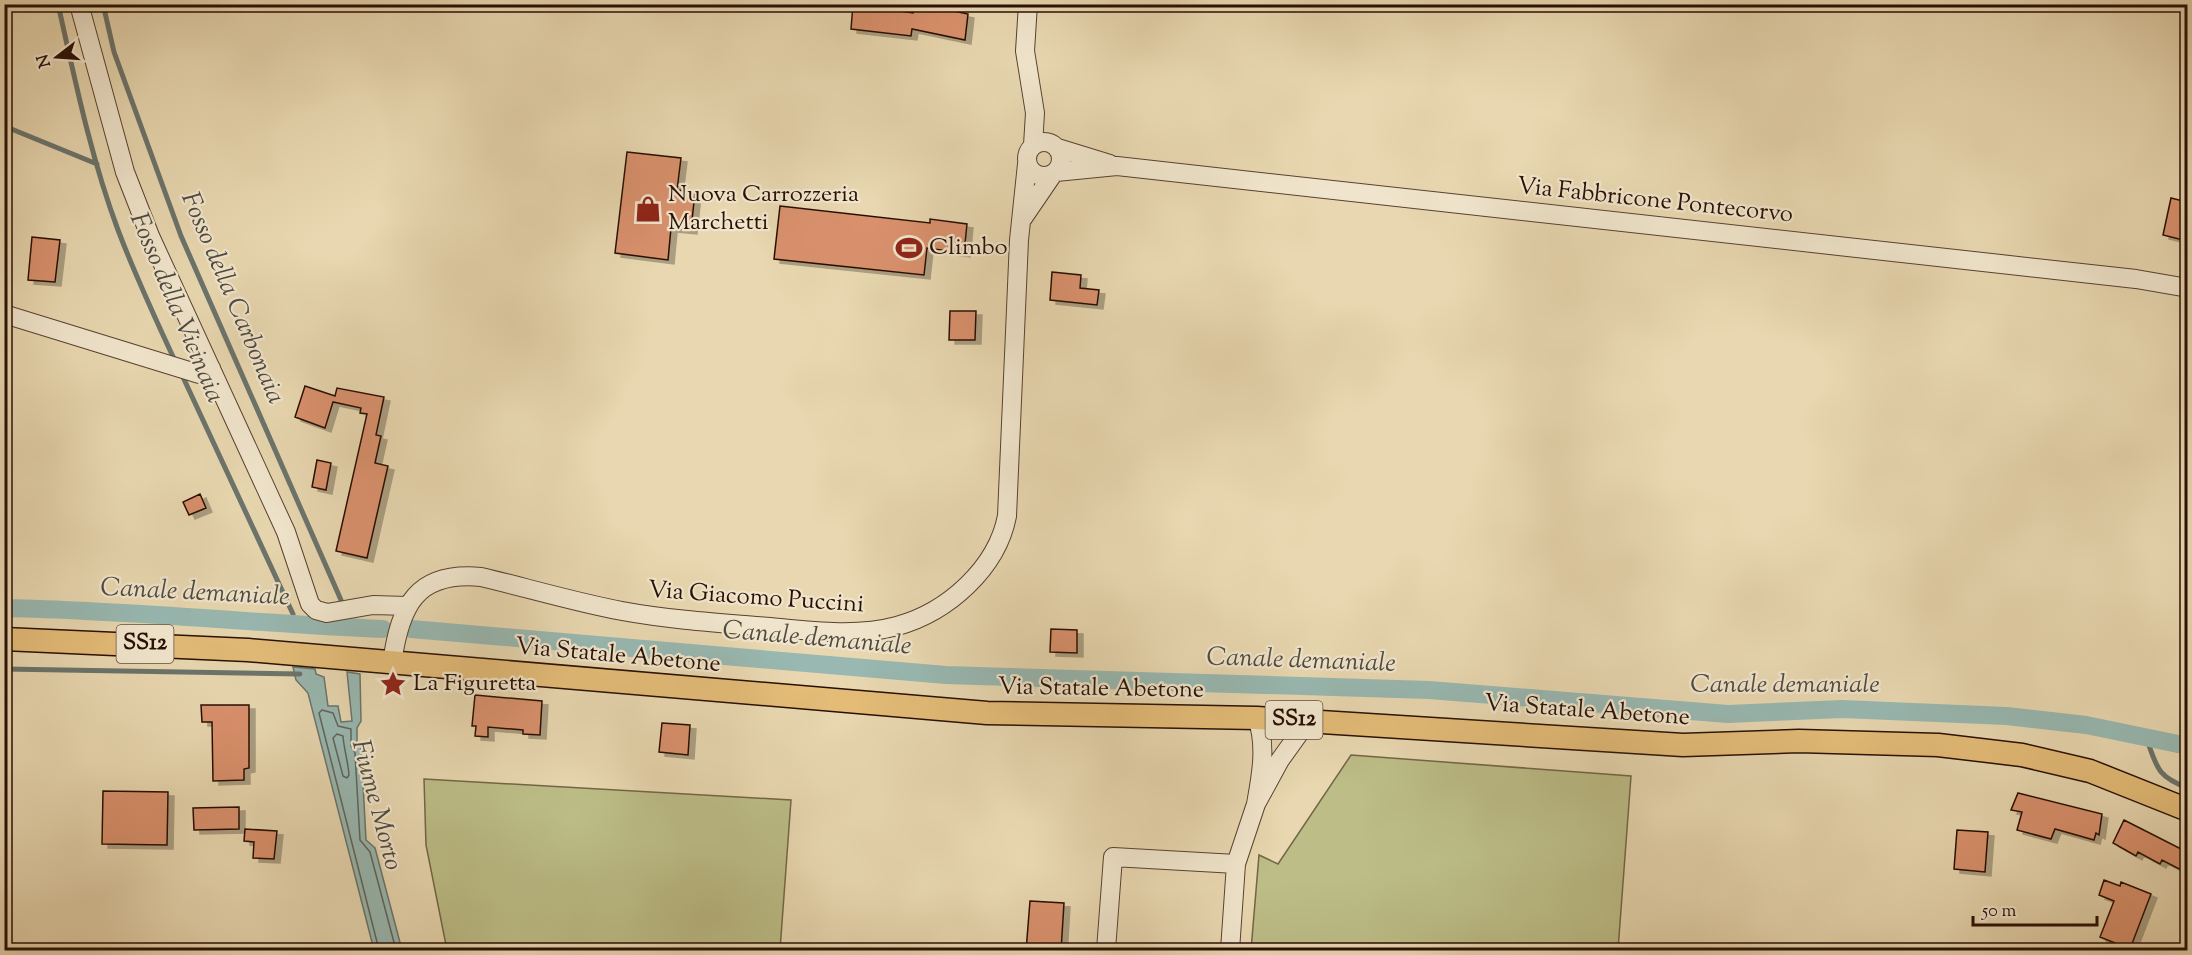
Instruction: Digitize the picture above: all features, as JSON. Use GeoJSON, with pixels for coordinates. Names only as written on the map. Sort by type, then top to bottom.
{"type":"FeatureCollection","features":[{"type":"Feature","properties":{"kind":"main road","name":"Via Statale Abetone"},"geometry":{"type":"LineString","coordinates":[[4,639],[132,643],[368,661],[393,658],[940,711],[1032,716],[1257,718],[1675,745],[1799,741],[1938,745],[2022,755],[2091,771],[2187,810]]}},
{"type":"Feature","properties":{"kind":"street"},"geometry":{"type":"LineString","coordinates":[[79,4],[125,172],[208,370],[286,532],[308,600],[313,607],[327,613],[373,605],[404,611],[393,658]]}},
{"type":"Feature","properties":{"kind":"street"},"geometry":{"type":"LineString","coordinates":[[1028,4],[1025,51],[1035,113],[1033,145],[1027,153],[1027,164],[1038,175],[1054,173]]}},
{"type":"Feature","properties":{"kind":"street"},"geometry":{"type":"LineString","coordinates":[[1022,220],[1061,163],[1030,83]]}},
{"type":"Feature","properties":{"kind":"street"},"geometry":{"type":"LineString","coordinates":[[1033,145],[1046,141],[1056,146]]}},
{"type":"Feature","properties":{"kind":"street","name":"Via Fabbricone Pontecorvo"},"geometry":{"type":"LineString","coordinates":[[1056,146],[1117,166],[2136,279],[2187,288]]}},
{"type":"Feature","properties":{"kind":"street","name":"Via Giacomo Puccini"},"geometry":{"type":"LineString","coordinates":[[404,611],[418,592],[432,582],[460,576],[481,577],[634,613],[807,630],[862,632],[912,621],[936,608],[978,574],[998,544],[1005,525],[1010,477],[1022,220],[1027,164]]}},
{"type":"Feature","properties":{"kind":"street","name":"Via Fabbricone Pontecorvo"},"geometry":{"type":"LineString","coordinates":[[1054,173],[1117,166]]}},
{"type":"Feature","properties":{"kind":"street"},"geometry":{"type":"LineString","coordinates":[[4,314],[199,374],[208,370]]}},
{"type":"Feature","properties":{"kind":"street"},"geometry":{"type":"LineString","coordinates":[[1230,951],[1236,864],[1256,804],[1262,765],[1262,735],[1257,718]]}},
{"type":"Feature","properties":{"kind":"street"},"geometry":{"type":"LineString","coordinates":[[1256,804],[1280,760],[1308,721]]}},
{"type":"Feature","properties":{"kind":"street"},"geometry":{"type":"LineString","coordinates":[[1106,951],[1113,857],[1236,864]]}},
{"type":"Feature","properties":{"kind":"green space"},"geometry":{"type":"Polygon","coordinates":[[[1351,755],[1631,776],[1618,950],[1251,950],[1259,855],[1278,864],[1351,755]]]}},
{"type":"Feature","properties":{"kind":"green space"},"geometry":{"type":"Polygon","coordinates":[[[424,779],[791,800],[780,950],[447,950],[426,845],[424,779]]]}},
{"type":"Feature","properties":{"kind":"water"},"geometry":{"type":"Polygon","coordinates":[[[293,667],[315,669],[316,674],[324,677],[328,706],[338,706],[341,722],[352,721],[347,672],[360,674],[361,721],[357,728],[357,745],[361,746],[366,840],[375,848],[402,950],[374,950],[308,693],[296,680],[293,667]]]}},
{"type":"Feature","properties":{"kind":"water"},"geometry":{"type":"Polygon","coordinates":[[[2176,736],[2187,738],[2187,754],[2169,750],[2176,736]]]}},
{"type":"Feature","properties":{"kind":"building"},"geometry":{"type":"Polygon","coordinates":[[[853,4],[913,13],[914,9],[924,10],[925,5],[968,14],[965,40],[912,29],[911,36],[851,29],[853,4]]]}},
{"type":"Feature","properties":{"kind":"building"},"geometry":{"type":"Polygon","coordinates":[[[627,152],[681,158],[677,190],[695,192],[691,230],[671,228],[668,260],[615,253],[627,152]]]}},
{"type":"Feature","properties":{"kind":"building"},"geometry":{"type":"Polygon","coordinates":[[[2171,198],[2187,202],[2187,241],[2163,235],[2171,198]]]}},
{"type":"Feature","properties":{"kind":"building"},"geometry":{"type":"Polygon","coordinates":[[[780,206],[930,223],[930,219],[967,224],[964,253],[927,248],[924,275],[774,259],[780,206]]]}},
{"type":"Feature","properties":{"kind":"building"},"geometry":{"type":"Polygon","coordinates":[[[32,237],[60,240],[55,282],[28,280],[32,237]]]}},
{"type":"Feature","properties":{"kind":"building"},"geometry":{"type":"Polygon","coordinates":[[[1052,272],[1081,275],[1080,288],[1099,290],[1097,305],[1050,300],[1052,272]]]}},
{"type":"Feature","properties":{"kind":"building"},"geometry":{"type":"Polygon","coordinates":[[[950,311],[976,311],[975,340],[949,340],[950,311]]]}},
{"type":"Feature","properties":{"kind":"building"},"geometry":{"type":"Polygon","coordinates":[[[305,386],[335,396],[337,388],[384,397],[376,435],[381,436],[375,463],[388,466],[367,558],[336,551],[367,414],[360,413],[361,408],[333,402],[325,428],[295,417],[305,386]]]}},
{"type":"Feature","properties":{"kind":"building"},"geometry":{"type":"Polygon","coordinates":[[[317,460],[331,463],[326,490],[312,487],[317,460]]]}},
{"type":"Feature","properties":{"kind":"building"},"geometry":{"type":"Polygon","coordinates":[[[200,494],[206,508],[189,515],[183,502],[200,494]]]}},
{"type":"Feature","properties":{"kind":"building"},"geometry":{"type":"Polygon","coordinates":[[[1051,629],[1077,630],[1077,653],[1050,652],[1051,629]]]}},
{"type":"Feature","properties":{"kind":"building"},"geometry":{"type":"Polygon","coordinates":[[[475,695],[542,701],[540,735],[523,734],[523,730],[488,727],[488,737],[475,736],[476,726],[472,726],[475,695]]]}},
{"type":"Feature","properties":{"kind":"building"},"geometry":{"type":"Polygon","coordinates":[[[201,705],[249,705],[249,768],[244,769],[244,780],[213,781],[212,722],[202,722],[201,705]]]}},
{"type":"Feature","properties":{"kind":"building"},"geometry":{"type":"Polygon","coordinates":[[[662,723],[690,725],[688,755],[659,752],[662,723]]]}},
{"type":"Feature","properties":{"kind":"building"},"geometry":{"type":"Polygon","coordinates":[[[103,791],[168,792],[167,845],[102,844],[103,791]]]}},
{"type":"Feature","properties":{"kind":"building"},"geometry":{"type":"Polygon","coordinates":[[[2018,793],[2102,814],[2099,835],[2096,833],[2094,840],[2055,829],[2051,839],[2017,830],[2022,812],[2011,810],[2018,793]]]}},
{"type":"Feature","properties":{"kind":"building"},"geometry":{"type":"Polygon","coordinates":[[[239,807],[239,829],[194,830],[193,808],[239,807]]]}},
{"type":"Feature","properties":{"kind":"building"},"geometry":{"type":"Polygon","coordinates":[[[2124,820],[2187,852],[2187,873],[2162,860],[2160,864],[2138,852],[2136,856],[2113,843],[2124,820]]]}},
{"type":"Feature","properties":{"kind":"building"},"geometry":{"type":"Polygon","coordinates":[[[245,829],[277,831],[274,859],[253,858],[254,842],[244,841],[245,829]]]}},
{"type":"Feature","properties":{"kind":"building"},"geometry":{"type":"Polygon","coordinates":[[[1957,830],[1988,832],[1985,872],[1954,869],[1957,830]]]}},
{"type":"Feature","properties":{"kind":"building"},"geometry":{"type":"Polygon","coordinates":[[[2104,880],[2120,886],[2121,882],[2151,894],[2130,949],[2100,937],[2114,901],[2099,895],[2104,880]]]}},
{"type":"Feature","properties":{"kind":"building"},"geometry":{"type":"Polygon","coordinates":[[[1030,901],[1064,903],[1061,951],[1026,951],[1030,901]]]}},
{"type":"Feature","properties":{"kind":"waterway","name":"Fosso della Vicinaia"},"geometry":{"type":"LineString","coordinates":[[58,4],[84,118],[108,203],[131,263],[175,361]]}},
{"type":"Feature","properties":{"kind":"waterway","name":"Fosso della Carbonaia"},"geometry":{"type":"LineString","coordinates":[[103,4],[114,52],[181,236],[341,600]]}},
{"type":"Feature","properties":{"kind":"waterway"},"geometry":{"type":"LineString","coordinates":[[4,126],[97,164]]}},
{"type":"Feature","properties":{"kind":"waterway","name":"Fosso della Vicinaia"},"geometry":{"type":"LineString","coordinates":[[182,375],[293,614]]}},
{"type":"Feature","properties":{"kind":"waterway","name":"Canale demaniale"},"geometry":{"type":"LineString","coordinates":[[4,608],[99,611],[383,629]]}},
{"type":"Feature","properties":{"kind":"waterway","name":"Canale demaniale"},"geometry":{"type":"LineString","coordinates":[[411,629],[946,675],[1429,690],[1728,714],[1842,709],[2007,716],[2086,725],[2188,746]]}},
{"type":"Feature","properties":{"kind":"waterway"},"geometry":{"type":"LineString","coordinates":[[4,669],[300,674]]}},
{"type":"Feature","properties":{"kind":"waterway"},"geometry":{"type":"LineString","coordinates":[[2146,737],[2159,769],[2169,779],[2188,788]]}},
{"type":"Feature","properties":{"kind":"place","name":"Nuova Carrozzeria Marchetti"},"geometry":{"type":"Point","coordinates":[648,209]}},
{"type":"Feature","properties":{"kind":"place","name":"Climbo"},"geometry":{"type":"Point","coordinates":[909,248]}},
{"type":"Feature","properties":{"kind":"place","name":"La Figuretta"},"geometry":{"type":"Point","coordinates":[393,684]}},
{"type":"Feature","properties":{"kind":"water label","name":"Fiume Morto"},"geometry":{"type":"Point","coordinates":[376,805]}}]}
